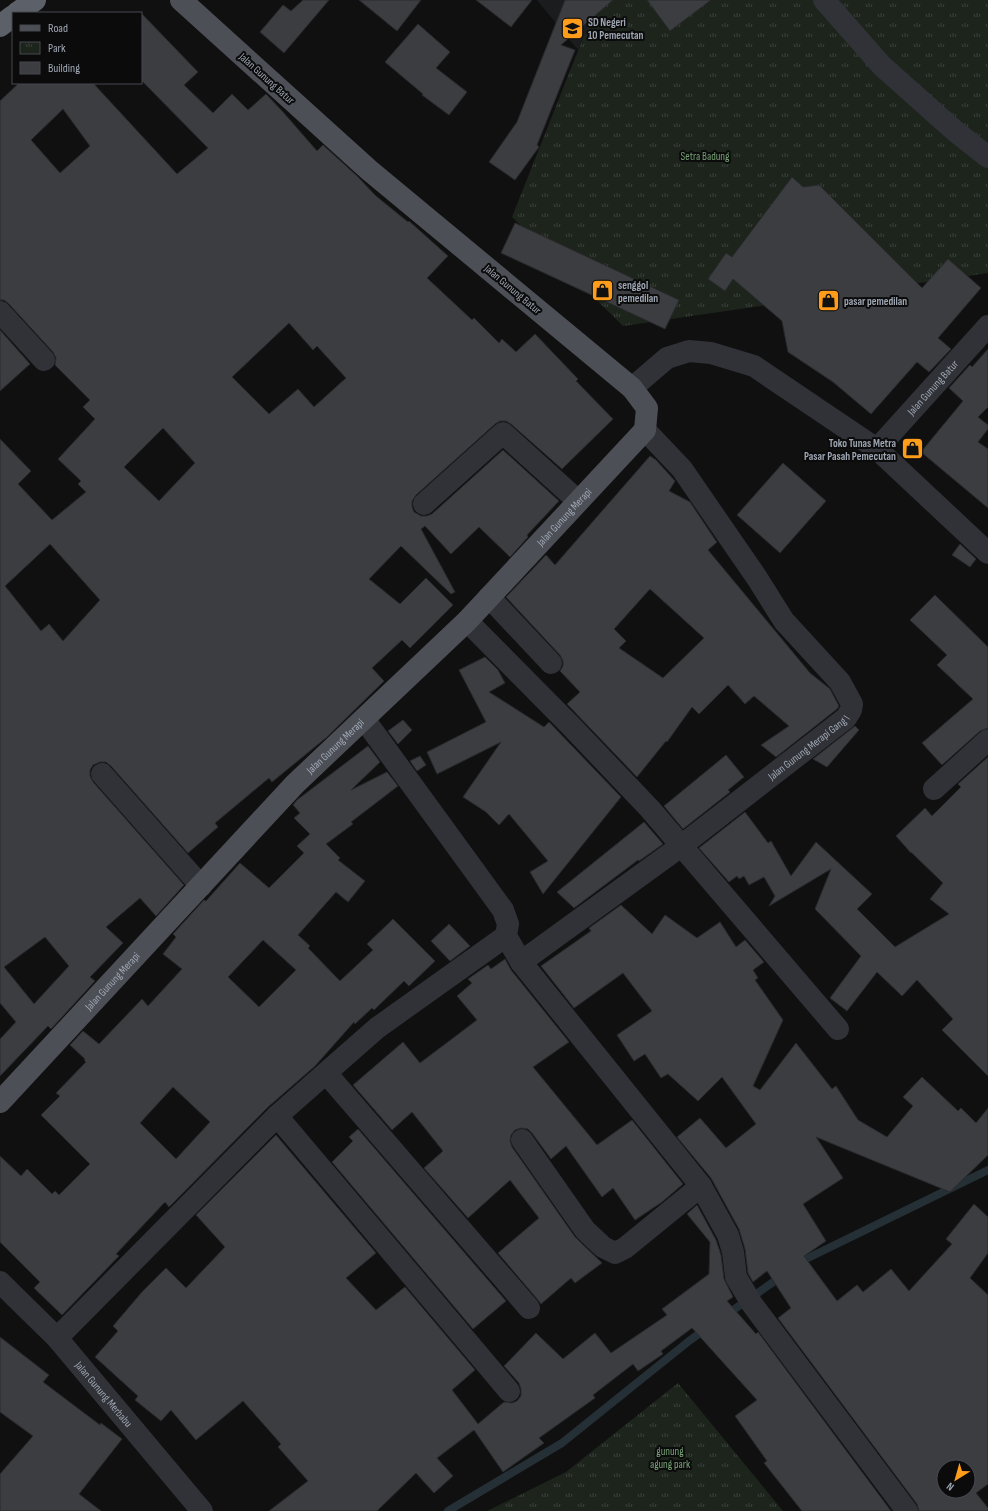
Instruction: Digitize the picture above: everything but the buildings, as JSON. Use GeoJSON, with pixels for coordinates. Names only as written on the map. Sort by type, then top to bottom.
{"type":"FeatureCollection","features":[{"type":"Feature","properties":{"kind":"highway"},"geometry":{"type":"LineString","coordinates":[[16,12],[35,0]]}},
{"type":"Feature","properties":{"kind":"main road","name":"Jalan Gunung Batur"},"geometry":{"type":"LineString","coordinates":[[181,0],[369,170],[632,388]]}},
{"type":"Feature","properties":{"kind":"main road"},"geometry":{"type":"LineString","coordinates":[[632,388],[647,408],[645,430]]}},
{"type":"Feature","properties":{"kind":"main road","name":"Jalan Gunung Merapi"},"geometry":{"type":"LineString","coordinates":[[0,1102],[295,784],[467,621],[645,430]]}},
{"type":"Feature","properties":{"kind":"street"},"geometry":{"type":"LineString","coordinates":[[824,0],[882,66],[955,131],[988,157]]}},
{"type":"Feature","properties":{"kind":"street"},"geometry":{"type":"LineString","coordinates":[[0,312],[44,360]]}},
{"type":"Feature","properties":{"kind":"street","name":"Jalan Gunung Batur"},"geometry":{"type":"LineString","coordinates":[[878,449],[988,326]]}},
{"type":"Feature","properties":{"kind":"street"},"geometry":{"type":"LineString","coordinates":[[632,388],[667,358],[689,351],[712,353],[754,366],[878,449],[988,553]]}},
{"type":"Feature","properties":{"kind":"street","name":"Jalan Gunung Merapi Gang I"},"geometry":{"type":"LineString","coordinates":[[521,962],[681,846],[846,718],[851,710],[852,704],[840,682],[784,622],[756,578],[682,470],[645,430]]}},
{"type":"Feature","properties":{"kind":"street"},"geometry":{"type":"LineString","coordinates":[[424,504],[503,433],[578,501]]}},
{"type":"Feature","properties":{"kind":"street"},"geometry":{"type":"LineString","coordinates":[[489,597],[551,663]]}},
{"type":"Feature","properties":{"kind":"street"},"geometry":{"type":"LineString","coordinates":[[467,621],[630,787],[838,1030]]}},
{"type":"Feature","properties":{"kind":"street"},"geometry":{"type":"LineString","coordinates":[[364,718],[503,910],[508,924],[506,936],[521,962],[701,1186],[728,1235],[733,1252],[736,1277],[752,1304],[907,1511]]}},
{"type":"Feature","properties":{"kind":"street"},"geometry":{"type":"LineString","coordinates":[[934,789],[988,740]]}},
{"type":"Feature","properties":{"kind":"street"},"geometry":{"type":"LineString","coordinates":[[102,774],[201,886]]}},
{"type":"Feature","properties":{"kind":"street"},"geometry":{"type":"LineString","coordinates":[[57,1338],[277,1116],[377,1028],[506,936]]}},
{"type":"Feature","properties":{"kind":"street"},"geometry":{"type":"LineString","coordinates":[[326,1073],[529,1308]]}},
{"type":"Feature","properties":{"kind":"street"},"geometry":{"type":"LineString","coordinates":[[277,1116],[509,1391]]}},
{"type":"Feature","properties":{"kind":"street"},"geometry":{"type":"LineString","coordinates":[[522,1140],[584,1230],[603,1247],[615,1253],[625,1248],[701,1186]]}},
{"type":"Feature","properties":{"kind":"street","name":"Jalan Gunung Merbabu"},"geometry":{"type":"LineString","coordinates":[[0,1282],[57,1338],[202,1511]]}},
{"type":"Feature","properties":{"kind":"shaded area","name":"SD Negeri 10 Pemecutan"},"geometry":{"type":"Polygon","coordinates":[[[537,0],[613,0],[591,18],[578,50],[537,0]]]}},
{"type":"Feature","properties":{"kind":"green space","name":"Setra Badung"},"geometry":{"type":"Polygon","coordinates":[[[589,0],[988,0],[988,273],[623,326],[512,217],[591,18],[589,0]]]}},
{"type":"Feature","properties":{"kind":"green space","name":"gunung agung park"},"geometry":{"type":"Polygon","coordinates":[[[678,1383],[783,1511],[487,1511],[566,1472],[678,1383]]]}},
{"type":"Feature","properties":{"kind":"waterway"},"geometry":{"type":"LineString","coordinates":[[798,1265],[806,1259],[988,1170]]}},
{"type":"Feature","properties":{"kind":"waterway"},"geometry":{"type":"LineString","coordinates":[[726,1315],[782,1276]]}},
{"type":"Feature","properties":{"kind":"waterway"},"geometry":{"type":"LineString","coordinates":[[448,1511],[562,1443],[707,1328]]}},
{"type":"Feature","properties":{"kind":"place","name":"SD Negeri 10 Pemecutan"},"geometry":{"type":"Point","coordinates":[573,28]}},
{"type":"Feature","properties":{"kind":"place","name":"senggol pemedilan"},"geometry":{"type":"Point","coordinates":[603,291]}},
{"type":"Feature","properties":{"kind":"place","name":"pasar pemedilan"},"geometry":{"type":"Point","coordinates":[829,301]}},
{"type":"Feature","properties":{"kind":"place","name":"Toko Tunas Metra Pasar Pasah Pemecutan"},"geometry":{"type":"Point","coordinates":[912,449]}}]}
